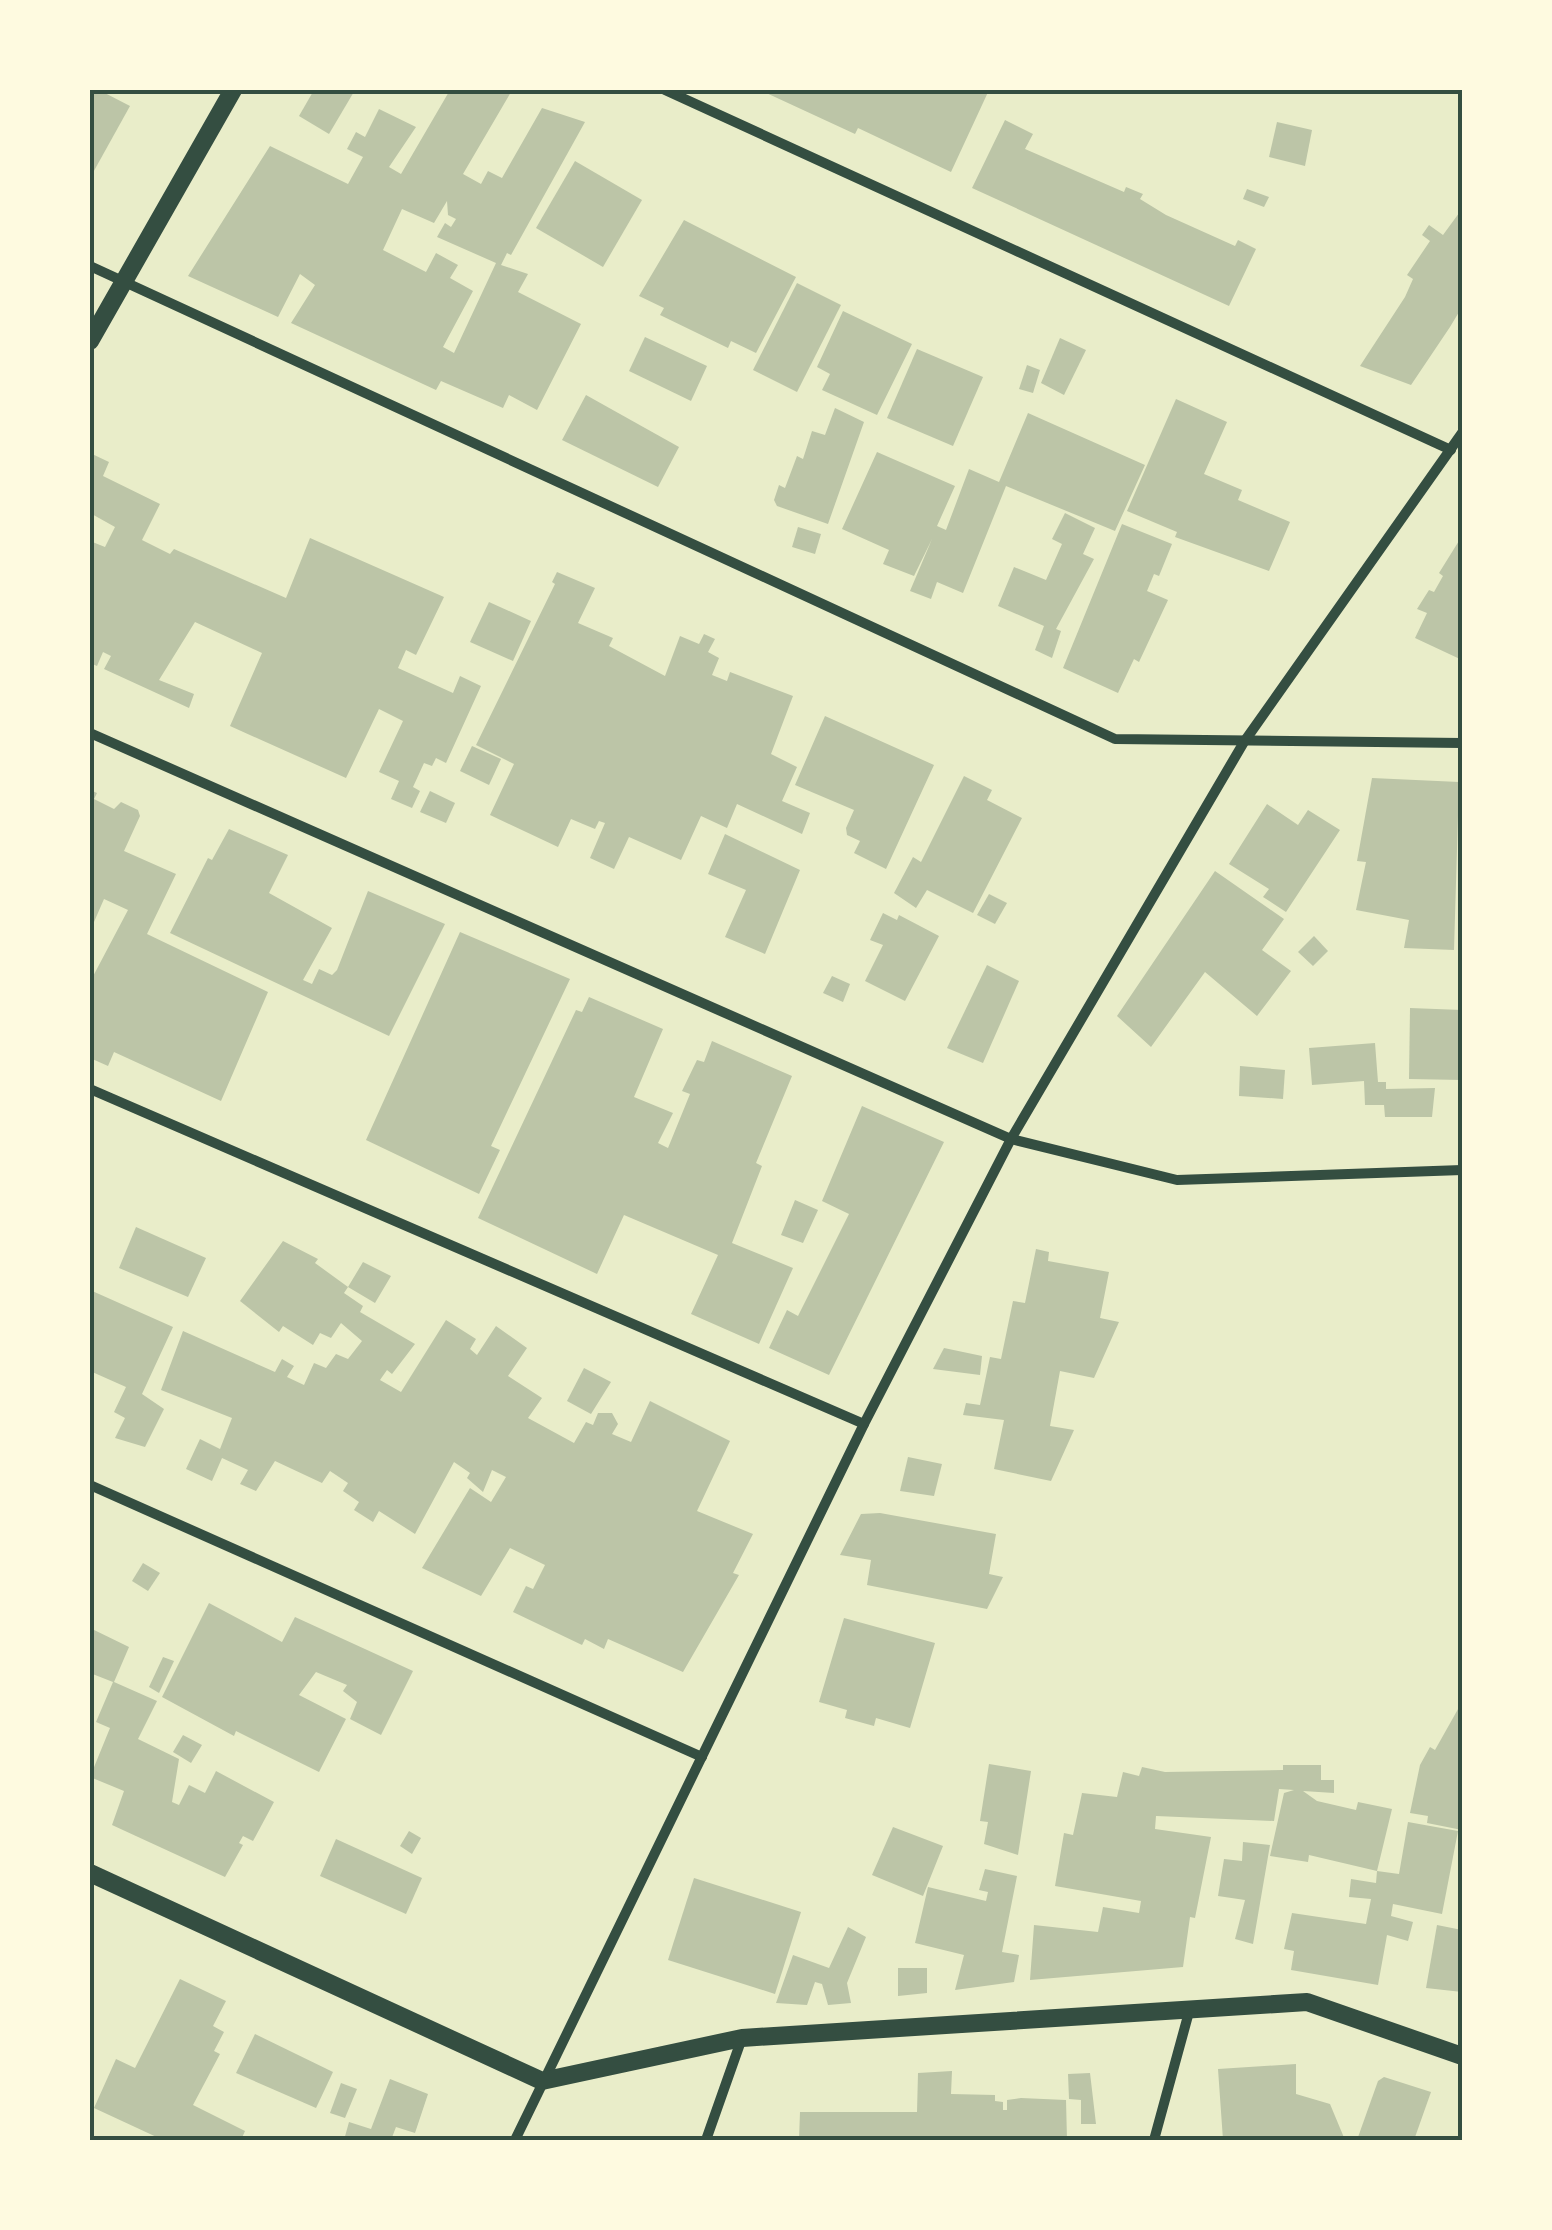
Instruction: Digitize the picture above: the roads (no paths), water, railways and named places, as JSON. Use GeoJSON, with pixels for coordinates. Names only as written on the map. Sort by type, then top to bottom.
{"type":"FeatureCollection","features":[{"type":"Feature","properties":{"kind":"street"},"geometry":{"type":"LineString","coordinates":[[90,342],[233,90]]}},
{"type":"Feature","properties":{"kind":"street"},"geometry":{"type":"LineString","coordinates":[[665,90],[1451,450]]}},
{"type":"Feature","properties":{"kind":"street"},"geometry":{"type":"LineString","coordinates":[[90,266],[1115,738],[1462,743]]}},
{"type":"Feature","properties":{"kind":"street"},"geometry":{"type":"LineString","coordinates":[[516,2140],[864,1424],[1011,1140],[1244,742],[1462,433]]}},
{"type":"Feature","properties":{"kind":"street"},"geometry":{"type":"LineString","coordinates":[[90,733],[1011,1140],[1177,1180],[1462,1170]]}},
{"type":"Feature","properties":{"kind":"street"},"geometry":{"type":"LineString","coordinates":[[90,1089],[864,1424]]}},
{"type":"Feature","properties":{"kind":"street"},"geometry":{"type":"LineString","coordinates":[[90,1485],[702,1756]]}},
{"type":"Feature","properties":{"kind":"street"},"geometry":{"type":"LineString","coordinates":[[90,1874],[542,2081],[742,2038],[1307,2002],[1462,2056]]}},
{"type":"Feature","properties":{"kind":"street"},"geometry":{"type":"LineString","coordinates":[[1154,2140],[1189,2012]]}},
{"type":"Feature","properties":{"kind":"street"},"geometry":{"type":"LineString","coordinates":[[706,2140],[742,2038]]}}]}
